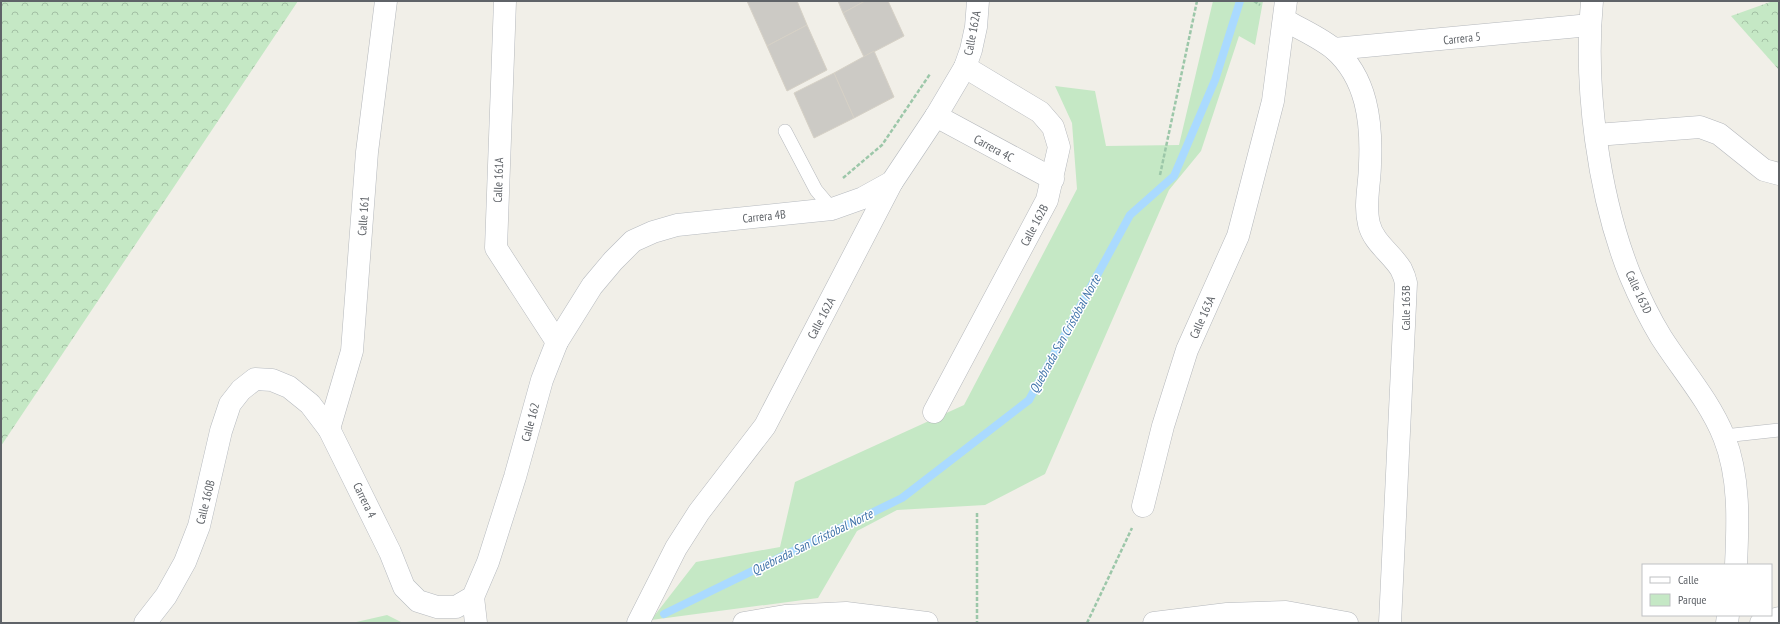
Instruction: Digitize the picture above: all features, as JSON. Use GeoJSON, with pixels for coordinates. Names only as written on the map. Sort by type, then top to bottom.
{"type":"FeatureCollection","features":[{"type":"Feature","properties":{"kind":"street","name":"Calle 161"},"geometry":{"type":"LineString","coordinates":[[329,429],[352,351],[367,152],[386,1]]}},
{"type":"Feature","properties":{"kind":"street","name":"Calle 161A"},"geometry":{"type":"LineString","coordinates":[[506,1],[496,248],[557,342]]}},
{"type":"Feature","properties":{"kind":"street","name":"Calle 162A"},"geometry":{"type":"LineString","coordinates":[[638,623],[676,548],[699,512],[765,426],[892,182],[936,116],[965,67],[971,50],[976,27],[978,1]]}},
{"type":"Feature","properties":{"kind":"street","name":"Calle 163D"},"geometry":{"type":"LineString","coordinates":[[1592,1],[1590,25],[1591,75],[1596,135],[1609,211],[1630,275],[1660,336],[1696,387],[1724,436],[1734,472],[1738,522],[1736,564]]}},
{"type":"Feature","properties":{"kind":"street","name":"Calle 163B"},"geometry":{"type":"LineString","coordinates":[[1285,10],[1334,49],[1348,64],[1358,80],[1365,96],[1370,130],[1367,216],[1369,227],[1378,241],[1401,269],[1406,283],[1390,623]]}},
{"type":"Feature","properties":{"kind":"street","name":"Calle 163A"},"geometry":{"type":"LineString","coordinates":[[1143,506],[1163,426],[1187,350],[1238,236],[1273,101],[1285,10]]}},
{"type":"Feature","properties":{"kind":"street","name":"Carrera 5"},"geometry":{"type":"LineString","coordinates":[[1334,49],[1590,25]]}},
{"type":"Feature","properties":{"kind":"street","name":"Calle 162B"},"geometry":{"type":"LineString","coordinates":[[934,412],[1047,200],[1053,179],[1059,147],[1053,127],[1040,112],[965,67]]}},
{"type":"Feature","properties":{"kind":"street","name":"Carrera 4C"},"geometry":{"type":"LineString","coordinates":[[936,116],[1053,179]]}},
{"type":"Feature","properties":{"kind":"street"},"geometry":{"type":"LineString","coordinates":[[1596,135],[1700,127],[1719,134],[1764,170],[1779,174]]}},
{"type":"Feature","properties":{"kind":"street","name":"Carrera 4B"},"geometry":{"type":"LineString","coordinates":[[633,241],[653,232],[677,225],[832,209],[863,198],[892,182]]}},
{"type":"Feature","properties":{"kind":"street","name":"Calle 162"},"geometry":{"type":"LineString","coordinates":[[473,596],[488,562],[542,380],[557,342],[592,286],[633,241]]}},
{"type":"Feature","properties":{"kind":"street","name":"Carrera 4"},"geometry":{"type":"LineString","coordinates":[[255,379],[272,380],[289,387],[310,404],[329,429],[387,545],[404,587],[418,601],[437,608],[456,607],[473,596]]}},
{"type":"Feature","properties":{"kind":"street","name":"Calle 160B"},"geometry":{"type":"LineString","coordinates":[[145,623],[166,596],[185,562],[199,526],[221,431],[230,404],[241,390],[255,379]]}},
{"type":"Feature","properties":{"kind":"street"},"geometry":{"type":"LineString","coordinates":[[473,596],[476,623]]}},
{"type":"Feature","properties":{"kind":"street"},"geometry":{"type":"LineString","coordinates":[[1154,623],[1227,614],[1286,612],[1346,623]]}},
{"type":"Feature","properties":{"kind":"street"},"geometry":{"type":"LineString","coordinates":[[744,623],[785,616],[846,613],[919,623]]}},
{"type":"Feature","properties":{"kind":"street"},"geometry":{"type":"LineString","coordinates":[[1761,623],[1779,618]]}},
{"type":"Feature","properties":{"kind":"lane"},"geometry":{"type":"LineString","coordinates":[[785,130],[816,190],[832,209]]}},
{"type":"Feature","properties":{"kind":"lane"},"geometry":{"type":"LineString","coordinates":[[1724,436],[1779,430]]}},
{"type":"Feature","properties":{"kind":"path"},"geometry":{"type":"LineString","coordinates":[[1160,176],[1197,1]]}},
{"type":"Feature","properties":{"kind":"path"},"geometry":{"type":"LineString","coordinates":[[816,190],[840,180],[882,145],[932,72]]}},
{"type":"Feature","properties":{"kind":"path"},"geometry":{"type":"LineString","coordinates":[[1087,623],[1143,506]]}},
{"type":"Feature","properties":{"kind":"path"},"geometry":{"type":"LineString","coordinates":[[977,513],[977,623]]}},
{"type":"Feature","properties":{"kind":"green space"},"geometry":{"type":"Polygon","coordinates":[[[1,1],[298,1],[1,446],[1,1]]]}},
{"type":"Feature","properties":{"kind":"green space"},"geometry":{"type":"Polygon","coordinates":[[[1213,1],[1263,1],[1255,45],[1239,36],[1201,151],[1169,190],[1045,474],[985,505],[897,510],[857,531],[818,598],[651,620],[696,562],[780,547],[795,482],[964,405],[1077,189],[1072,123],[1055,86],[1095,91],[1106,146],[1179,145],[1213,1]]]}},
{"type":"Feature","properties":{"kind":"green space"},"geometry":{"type":"Polygon","coordinates":[[[1773,1],[1779,1],[1779,70],[1731,16],[1773,1]]]}},
{"type":"Feature","properties":{"kind":"green space"},"geometry":{"type":"Polygon","coordinates":[[[387,615],[403,623],[352,623],[387,615]]]}},
{"type":"Feature","properties":{"kind":"building"},"geometry":{"type":"Polygon","coordinates":[[[747,1],[797,1],[807,25],[767,46],[747,1]]]}},
{"type":"Feature","properties":{"kind":"building"},"geometry":{"type":"Polygon","coordinates":[[[838,1],[865,1],[843,13],[838,1]]]}},
{"type":"Feature","properties":{"kind":"building"},"geometry":{"type":"Polygon","coordinates":[[[865,1],[888,1],[904,36],[864,57],[843,13],[865,1]]]}},
{"type":"Feature","properties":{"kind":"building"},"geometry":{"type":"Polygon","coordinates":[[[807,25],[827,70],[787,91],[767,46],[807,25]]]}},
{"type":"Feature","properties":{"kind":"building"},"geometry":{"type":"Polygon","coordinates":[[[874,51],[894,97],[854,118],[834,73],[874,51]]]}},
{"type":"Feature","properties":{"kind":"building"},"geometry":{"type":"Polygon","coordinates":[[[834,73],[854,118],[814,138],[794,93],[834,73]]]}},
{"type":"Feature","properties":{"kind":"waterway","name":"Quebrada San Cristóbal Norte"},"geometry":{"type":"LineString","coordinates":[[664,614],[902,498],[1029,400],[1130,215],[1174,176],[1215,80],[1240,1]]}}]}
